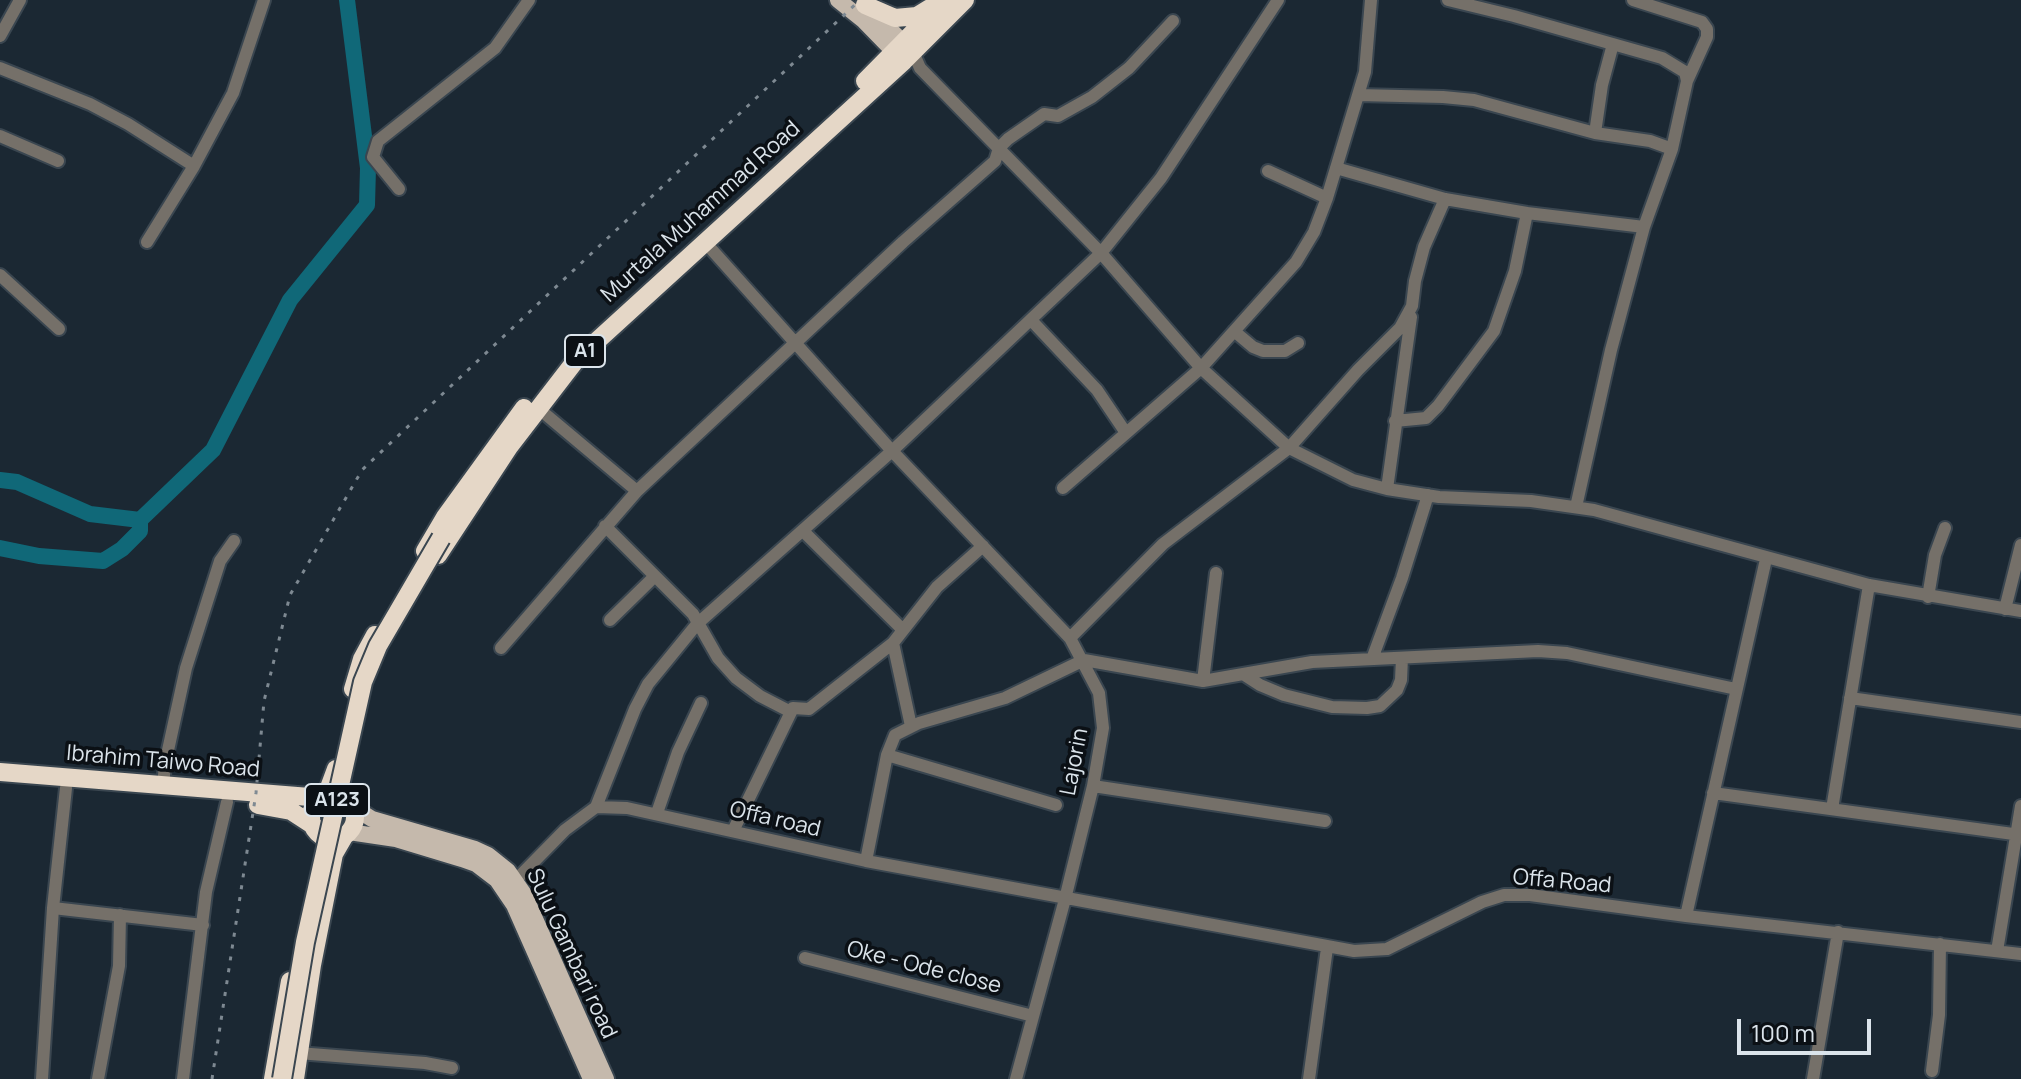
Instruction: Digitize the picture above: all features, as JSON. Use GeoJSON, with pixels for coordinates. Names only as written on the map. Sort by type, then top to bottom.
{"type":"FeatureCollection","features":[{"type":"Feature","properties":{"kind":"highway","name":"Murtala Muhammad Road"},"geometry":{"type":"LineString","coordinates":[[350,803],[345,780],[371,668],[547,377],[586,333],[907,55],[943,0]]}},
{"type":"Feature","properties":{"kind":"highway"},"geometry":{"type":"LineString","coordinates":[[863,3],[888,16],[904,18],[922,14],[943,0]]}},
{"type":"Feature","properties":{"kind":"highway","name":"Murtala Muhammad Road"},"geometry":{"type":"LineString","coordinates":[[324,797],[334,780],[362,659],[445,517],[593,343],[965,0]]}},
{"type":"Feature","properties":{"kind":"highway","name":"A123"},"geometry":{"type":"LineString","coordinates":[[285,1079],[368,684],[387,639],[443,540],[504,444]]}},
{"type":"Feature","properties":{"kind":"highway","name":"Ibrahim Taiwo Road"},"geometry":{"type":"LineString","coordinates":[[0,772],[163,787],[324,797]]}},
{"type":"Feature","properties":{"kind":"highway","name":"Ibrahim Taiwo Road"},"geometry":{"type":"LineString","coordinates":[[0,782],[267,806],[291,811],[315,828]]}},
{"type":"Feature","properties":{"kind":"highway"},"geometry":{"type":"LineString","coordinates":[[324,797],[337,795],[350,803]]}},
{"type":"Feature","properties":{"kind":"highway","name":"A1"},"geometry":{"type":"LineString","coordinates":[[315,828],[312,811],[324,797]]}},
{"type":"Feature","properties":{"kind":"highway","name":"A1"},"geometry":{"type":"LineString","coordinates":[[347,833],[355,818],[350,803]]}},
{"type":"Feature","properties":{"kind":"highway"},"geometry":{"type":"LineString","coordinates":[[315,828],[330,838],[347,833]]}},
{"type":"Feature","properties":{"kind":"highway","name":"A123"},"geometry":{"type":"LineString","coordinates":[[273,1079],[296,947],[319,846],[315,828]]}},
{"type":"Feature","properties":{"kind":"highway","name":"A123"},"geometry":{"type":"LineString","coordinates":[[295,1079],[334,854],[347,833]]}},
{"type":"Feature","properties":{"kind":"main road"},"geometry":{"type":"LineString","coordinates":[[838,0],[907,55]]}},
{"type":"Feature","properties":{"kind":"main road"},"geometry":{"type":"LineString","coordinates":[[863,3],[907,55]]}},
{"type":"Feature","properties":{"kind":"main road","name":"Sulu Gambari road"},"geometry":{"type":"LineString","coordinates":[[350,803],[372,819],[488,855],[508,871],[510,885],[593,1076]]}},
{"type":"Feature","properties":{"kind":"main road"},"geometry":{"type":"LineString","coordinates":[[347,833],[396,839],[462,859],[510,885]]}},
{"type":"Feature","properties":{"kind":"street"},"geometry":{"type":"LineString","coordinates":[[0,36],[20,0]]}},
{"type":"Feature","properties":{"kind":"street"},"geometry":{"type":"LineString","coordinates":[[147,242],[194,166],[233,93],[264,0]]}},
{"type":"Feature","properties":{"kind":"street"},"geometry":{"type":"LineString","coordinates":[[399,189],[373,157],[378,141],[495,48],[529,0]]}},
{"type":"Feature","properties":{"kind":"street"},"geometry":{"type":"LineString","coordinates":[[510,885],[565,830],[596,807],[648,684],[697,624],[892,451],[1101,253],[1161,178],[1278,0]]}},
{"type":"Feature","properties":{"kind":"street"},"geometry":{"type":"LineString","coordinates":[[1063,488],[1201,368],[1296,262],[1314,232],[1327,198],[1365,72],[1371,0]]}},
{"type":"Feature","properties":{"kind":"street"},"geometry":{"type":"LineString","coordinates":[[1448,0],[1662,58],[1685,72],[1687,81]]}},
{"type":"Feature","properties":{"kind":"street"},"geometry":{"type":"LineString","coordinates":[[1576,507],[1611,350],[1644,227],[1672,149],[1687,81],[1707,37],[1707,29],[1702,22],[1633,0]]}},
{"type":"Feature","properties":{"kind":"street"},"geometry":{"type":"LineString","coordinates":[[501,648],[637,491],[903,242],[995,161],[999,148],[1019,129],[1044,114],[1058,116],[1092,97],[1129,68],[1173,21]]}},
{"type":"Feature","properties":{"kind":"street"},"geometry":{"type":"LineString","coordinates":[[1595,133],[1602,85],[1613,44]]}},
{"type":"Feature","properties":{"kind":"street"},"geometry":{"type":"LineString","coordinates":[[907,55],[1101,253],[1201,368],[1289,448],[1353,480],[1428,495],[1576,507],[1869,585],[2021,611]]}},
{"type":"Feature","properties":{"kind":"street"},"geometry":{"type":"LineString","coordinates":[[0,68],[90,104],[194,166]]}},
{"type":"Feature","properties":{"kind":"street"},"geometry":{"type":"LineString","coordinates":[[1358,95],[1474,100],[1595,133],[1650,141],[1672,149]]}},
{"type":"Feature","properties":{"kind":"street"},"geometry":{"type":"LineString","coordinates":[[0,136],[58,161]]}},
{"type":"Feature","properties":{"kind":"street"},"geometry":{"type":"LineString","coordinates":[[1336,168],[1445,199],[1527,213],[1644,227]]}},
{"type":"Feature","properties":{"kind":"street"},"geometry":{"type":"LineString","coordinates":[[1268,171],[1327,198]]}},
{"type":"Feature","properties":{"kind":"street"},"geometry":{"type":"LineString","coordinates":[[1387,489],[1415,281],[1424,247],[1445,199]]}},
{"type":"Feature","properties":{"kind":"street"},"geometry":{"type":"LineString","coordinates":[[1395,421],[1426,418],[1494,331],[1515,271],[1527,213]]}},
{"type":"Feature","properties":{"kind":"street","name":"Lajorin"},"geometry":{"type":"LineString","coordinates":[[704,241],[892,451],[1070,638],[1099,693],[1103,713],[1093,786],[1016,1079]]}},
{"type":"Feature","properties":{"kind":"street"},"geometry":{"type":"LineString","coordinates":[[0,275],[59,329]]}},
{"type":"Feature","properties":{"kind":"street"},"geometry":{"type":"LineString","coordinates":[[1070,638],[1163,544],[1289,448],[1400,328],[1412,306]]}},
{"type":"Feature","properties":{"kind":"street"},"geometry":{"type":"LineString","coordinates":[[1031,320],[1097,390],[1126,433]]}},
{"type":"Feature","properties":{"kind":"street"},"geometry":{"type":"LineString","coordinates":[[1234,331],[1263,351],[1285,351],[1298,343]]}},
{"type":"Feature","properties":{"kind":"street"},"geometry":{"type":"LineString","coordinates":[[538,408],[637,491]]}},
{"type":"Feature","properties":{"kind":"street"},"geometry":{"type":"LineString","coordinates":[[1372,659],[1428,495]]}},
{"type":"Feature","properties":{"kind":"street"},"geometry":{"type":"LineString","coordinates":[[605,526],[693,614],[718,658],[736,678],[760,696],[791,712]]}},
{"type":"Feature","properties":{"kind":"street"},"geometry":{"type":"LineString","coordinates":[[1928,597],[1935,555],[1945,528]]}},
{"type":"Feature","properties":{"kind":"street"},"geometry":{"type":"LineString","coordinates":[[803,531],[902,629]]}},
{"type":"Feature","properties":{"kind":"street"},"geometry":{"type":"LineString","coordinates":[[163,787],[165,764],[186,668],[220,561],[234,541]]}},
{"type":"Feature","properties":{"kind":"street"},"geometry":{"type":"LineString","coordinates":[[2005,609],[2021,545]]}},
{"type":"Feature","properties":{"kind":"street"},"geometry":{"type":"LineString","coordinates":[[733,831],[793,708],[809,709],[893,643],[944,580],[983,546]]}},
{"type":"Feature","properties":{"kind":"street"},"geometry":{"type":"LineString","coordinates":[[1686,916],[1766,559]]}},
{"type":"Feature","properties":{"kind":"street"},"geometry":{"type":"LineString","coordinates":[[1203,681],[1216,573]]}},
{"type":"Feature","properties":{"kind":"street"},"geometry":{"type":"LineString","coordinates":[[610,620],[655,576]]}},
{"type":"Feature","properties":{"kind":"street"},"geometry":{"type":"LineString","coordinates":[[1832,809],[1869,585]]}},
{"type":"Feature","properties":{"kind":"street"},"geometry":{"type":"LineString","coordinates":[[893,643],[911,726]]}},
{"type":"Feature","properties":{"kind":"street"},"geometry":{"type":"LineString","coordinates":[[866,861],[887,755],[895,735],[911,726],[1005,698],[1084,660],[1203,681],[1296,664],[1538,651],[1567,653],[1736,689]]}},
{"type":"Feature","properties":{"kind":"street"},"geometry":{"type":"LineString","coordinates":[[1243,674],[1284,695],[1353,709],[1380,706],[1390,698],[1401,680],[1402,658]]}},
{"type":"Feature","properties":{"kind":"street"},"geometry":{"type":"LineString","coordinates":[[1850,698],[2021,722]]}},
{"type":"Feature","properties":{"kind":"street"},"geometry":{"type":"LineString","coordinates":[[657,813],[678,752],[701,703]]}},
{"type":"Feature","properties":{"kind":"street"},"geometry":{"type":"LineString","coordinates":[[887,755],[1056,805]]}},
{"type":"Feature","properties":{"kind":"street"},"geometry":{"type":"LineString","coordinates":[[1093,786],[1325,821]]}},
{"type":"Feature","properties":{"kind":"street"},"geometry":{"type":"LineString","coordinates":[[42,1079],[53,908],[66,788]]}},
{"type":"Feature","properties":{"kind":"street"},"geometry":{"type":"LineString","coordinates":[[1713,793],[2019,835]]}},
{"type":"Feature","properties":{"kind":"street"},"geometry":{"type":"LineString","coordinates":[[183,1079],[203,925],[217,838],[227,802]]}},
{"type":"Feature","properties":{"kind":"street"},"geometry":{"type":"LineString","coordinates":[[1997,951],[2019,835],[2021,806]]}},
{"type":"Feature","properties":{"kind":"street","name":"Offa road"},"geometry":{"type":"LineString","coordinates":[[596,807],[657,813],[866,861],[1065,899]]}},
{"type":"Feature","properties":{"kind":"street","name":"Offa Road"},"geometry":{"type":"LineString","coordinates":[[1065,899],[1327,948],[1370,951],[1387,949],[1482,902],[1504,895],[1530,895],[2021,954]]}},
{"type":"Feature","properties":{"kind":"street"},"geometry":{"type":"LineString","coordinates":[[53,908],[203,925]]}},
{"type":"Feature","properties":{"kind":"street"},"geometry":{"type":"LineString","coordinates":[[98,1079],[119,966],[120,915]]}},
{"type":"Feature","properties":{"kind":"street"},"geometry":{"type":"LineString","coordinates":[[1813,1079],[1838,932]]}},
{"type":"Feature","properties":{"kind":"street"},"geometry":{"type":"LineString","coordinates":[[1932,1071],[1939,1015],[1940,944]]}},
{"type":"Feature","properties":{"kind":"street"},"geometry":{"type":"LineString","coordinates":[[1309,1079],[1327,948]]}},
{"type":"Feature","properties":{"kind":"street","name":"Oke - Ode close"},"geometry":{"type":"LineString","coordinates":[[805,958],[1033,1016]]}},
{"type":"Feature","properties":{"kind":"street"},"geometry":{"type":"LineString","coordinates":[[298,1053],[452,1068]]}},
{"type":"Feature","properties":{"kind":"waterway"},"geometry":{"type":"LineString","coordinates":[[0,548],[39,556],[103,561],[122,549],[140,531],[140,520],[213,450],[290,300],[367,205],[368,168],[347,0]]}},
{"type":"Feature","properties":{"kind":"waterway"},"geometry":{"type":"LineString","coordinates":[[0,480],[17,482],[90,514],[140,520]]}},
{"type":"Feature","properties":{"kind":"railway"},"geometry":{"type":"LineString","coordinates":[[212,1079],[256,793],[264,701],[290,595],[362,470],[860,0]]}}]}
